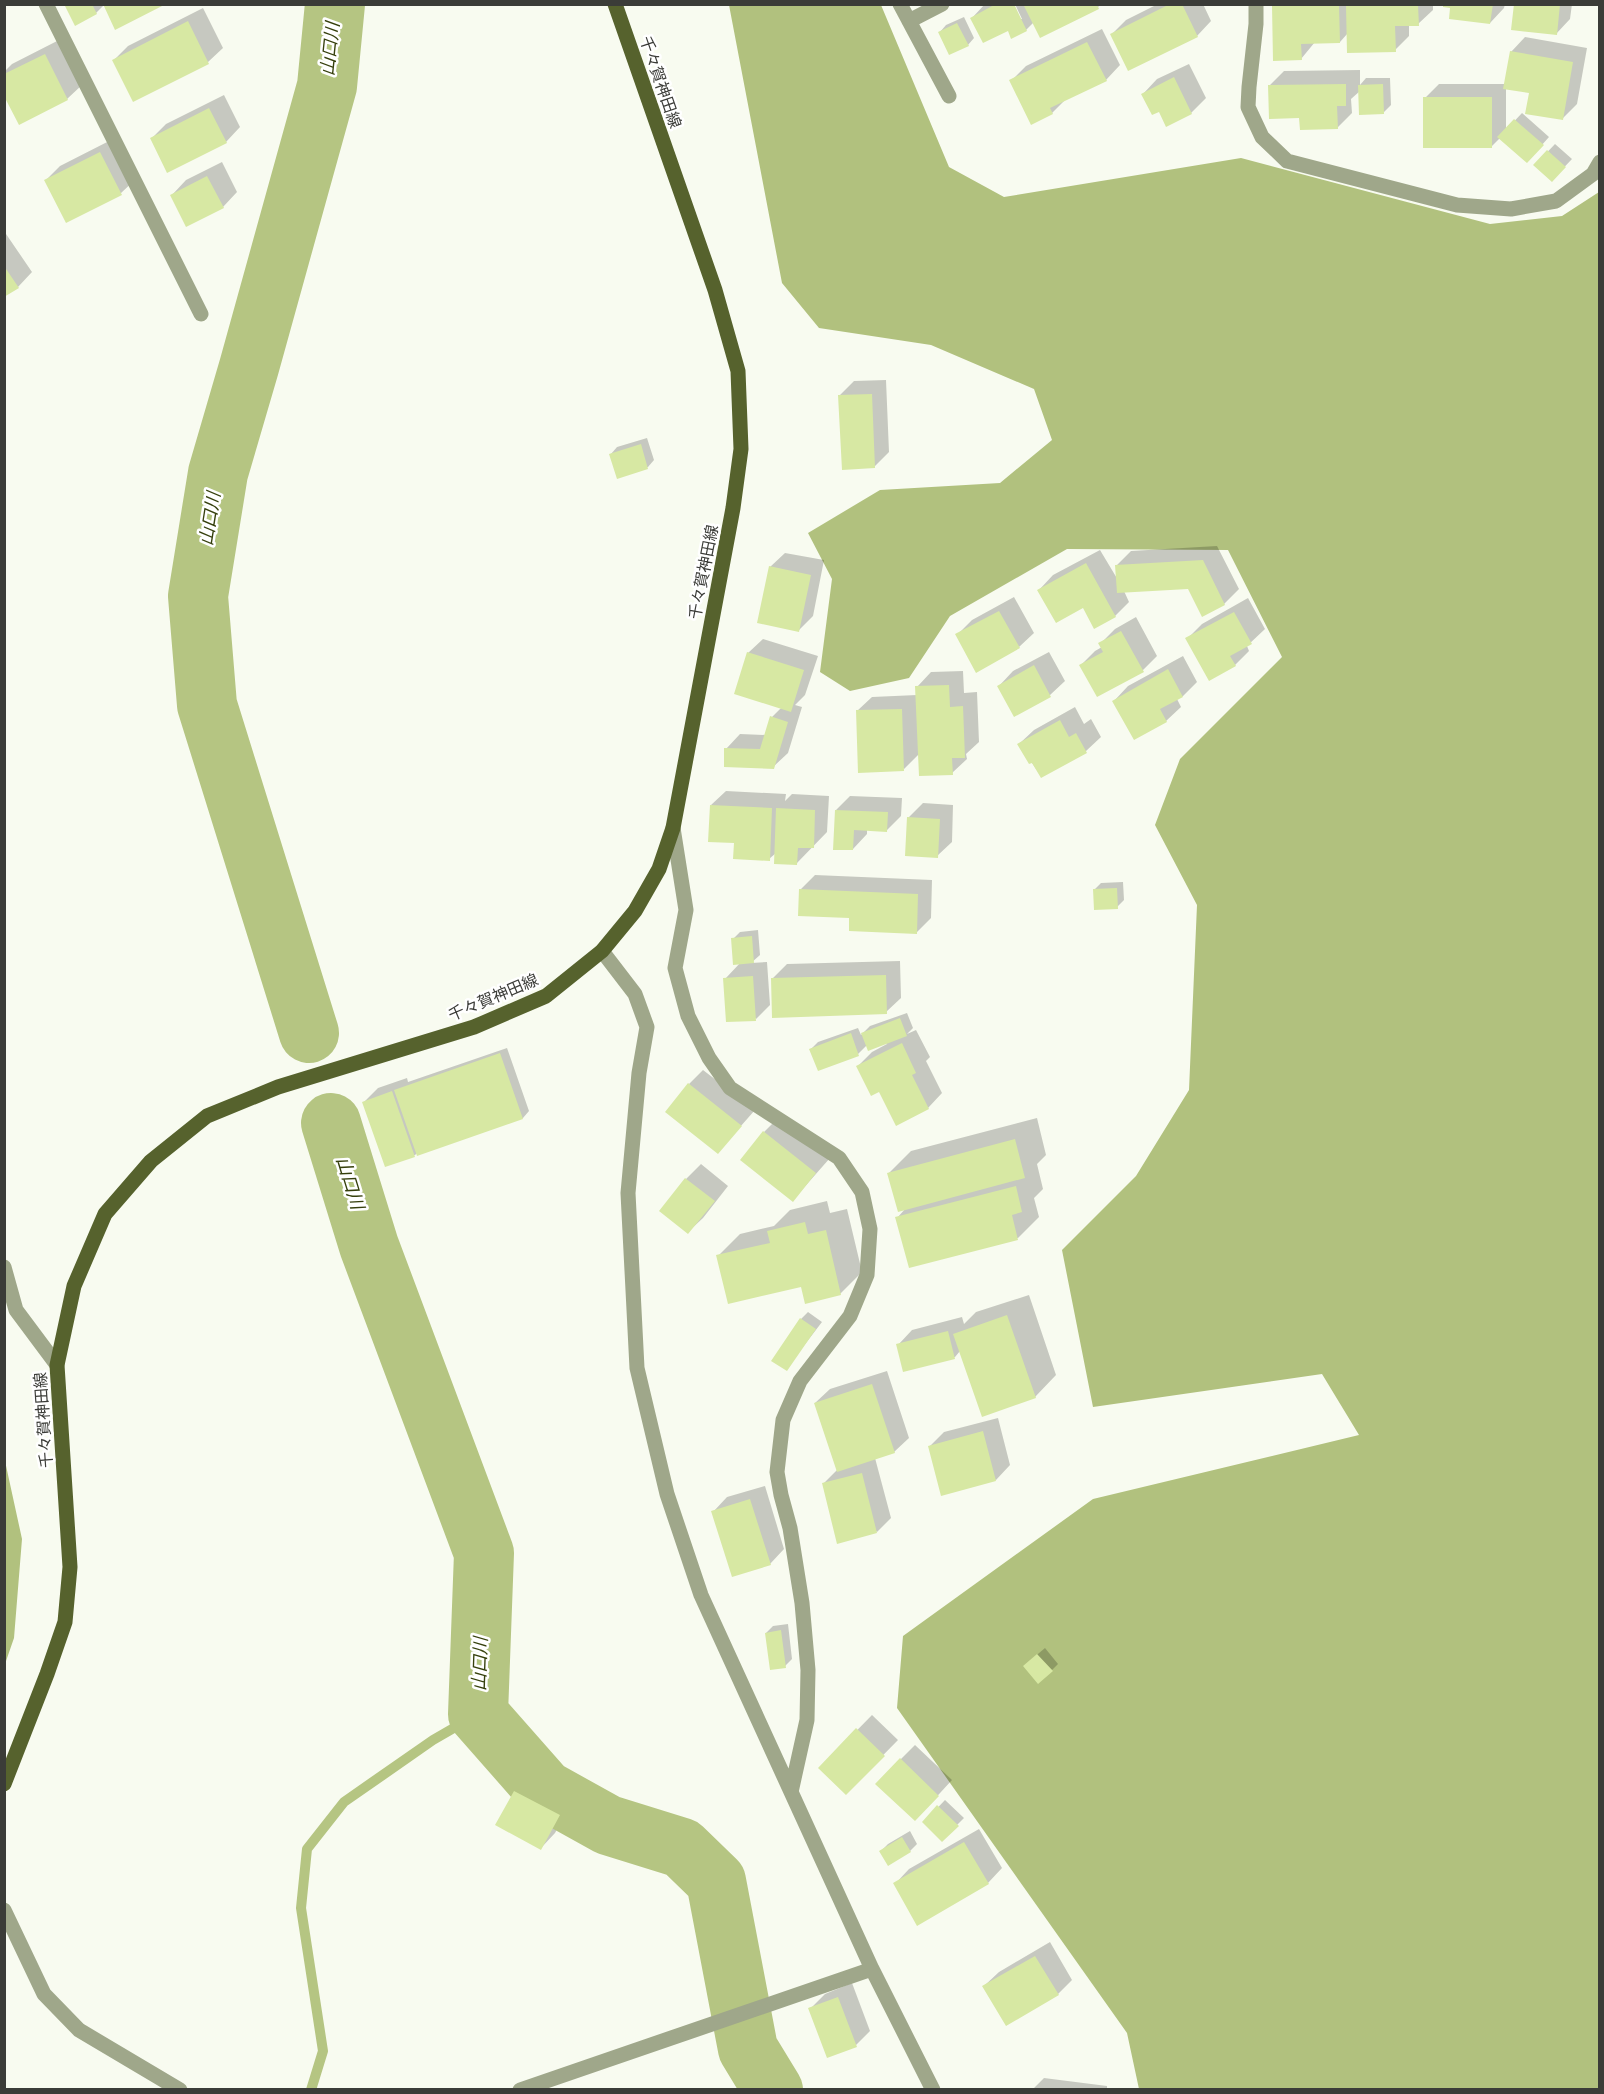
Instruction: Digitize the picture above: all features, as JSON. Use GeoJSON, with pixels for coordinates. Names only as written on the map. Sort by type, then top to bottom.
{"type":"FeatureCollection","features":[{"type":"Feature","properties":{"kind":"main road","name":"千々賀神田線"},"geometry":{"type":"LineString","coordinates":[[4,1784],[65,1622],[70,1567],[57,1365],[74,1286],[105,1214],[151,1161],[207,1116],[278,1087],[474,1027],[546,996],[602,951],[634,911],[659,869],[673,828],[733,508],[741,449],[738,371],[716,291],[615,4]]}},
{"type":"Feature","properties":{"kind":"street"},"geometry":{"type":"LineString","coordinates":[[46,4],[201,314]]}},
{"type":"Feature","properties":{"kind":"street"},"geometry":{"type":"LineString","coordinates":[[900,4],[948,96]]}},
{"type":"Feature","properties":{"kind":"street"},"geometry":{"type":"LineString","coordinates":[[909,21],[942,4]]}},
{"type":"Feature","properties":{"kind":"street"},"geometry":{"type":"LineString","coordinates":[[1256,4],[1257,24],[1248,107],[1262,137],[1287,161],[1457,205],[1511,210],[1556,201],[1593,174],[1599,162]]}},
{"type":"Feature","properties":{"kind":"street"},"geometry":{"type":"LineString","coordinates":[[673,828],[686,910],[675,969],[688,1016],[704,1048],[730,1088],[839,1158],[862,1192],[870,1229],[867,1275],[850,1316],[800,1381],[783,1420],[777,1472],[790,1528],[802,1603],[808,1670],[807,1720],[791,1792]]}},
{"type":"Feature","properties":{"kind":"street"},"geometry":{"type":"LineString","coordinates":[[602,951],[635,994],[647,1027],[639,1073],[628,1193],[637,1368],[667,1494],[700,1595],[872,1969],[933,2090]]}},
{"type":"Feature","properties":{"kind":"street"},"geometry":{"type":"LineString","coordinates":[[4,1267],[16,1310],[57,1365]]}},
{"type":"Feature","properties":{"kind":"street"},"geometry":{"type":"LineString","coordinates":[[4,1910],[44,1994],[79,2030],[180,2090]]}},
{"type":"Feature","properties":{"kind":"street"},"geometry":{"type":"LineString","coordinates":[[520,2090],[872,1969]]}},
{"type":"Feature","properties":{"kind":"green space"},"geometry":{"type":"Polygon","coordinates":[[[729,5],[881,5],[949,167],[1004,197],[1241,158],[1490,224],[1562,216],[1599,192],[1599,2089],[1139,2089],[1127,2033],[897,1708],[903,1636],[1093,1499],[1359,1435],[1322,1374],[1093,1407],[1062,1250],[1136,1176],[1189,1090],[1197,905],[1155,825],[1180,759],[1282,657],[1228,550],[1067,549],[950,616],[909,678],[850,691],[820,672],[832,579],[808,533],[880,490],[1000,483],[1052,440],[1034,389],[931,345],[819,328],[782,283],[729,5]]]}},
{"type":"Feature","properties":{"kind":"green space"},"geometry":{"type":"Polygon","coordinates":[[[5,1461],[22,1539],[14,1638],[5,1664],[5,1461]]]}},
{"type":"Feature","properties":{"kind":"building"},"geometry":{"type":"Polygon","coordinates":[[[64,4],[92,4],[97,14],[75,26],[64,4]]]}},
{"type":"Feature","properties":{"kind":"building"},"geometry":{"type":"Polygon","coordinates":[[[103,4],[166,4],[115,30],[103,4]]]}},
{"type":"Feature","properties":{"kind":"building"},"geometry":{"type":"Polygon","coordinates":[[[996,4],[1014,4],[1027,31],[1011,39],[1008,31],[983,43],[970,18],[996,4]]]}},
{"type":"Feature","properties":{"kind":"building"},"geometry":{"type":"Polygon","coordinates":[[[1023,4],[1097,4],[1099,9],[1040,38],[1023,4]]]}},
{"type":"Feature","properties":{"kind":"building"},"geometry":{"type":"Polygon","coordinates":[[[1170,4],[1182,4],[1198,37],[1128,71],[1110,34],[1170,4]]]}},
{"type":"Feature","properties":{"kind":"building"},"geometry":{"type":"Polygon","coordinates":[[[1443,4],[1493,4],[1490,24],[1449,19],[1450,8],[1443,7],[1443,4]]]}},
{"type":"Feature","properties":{"kind":"building"},"geometry":{"type":"Polygon","coordinates":[[[1514,4],[1560,4],[1557,35],[1511,30],[1514,4]]]}},
{"type":"Feature","properties":{"kind":"building"},"geometry":{"type":"Polygon","coordinates":[[[1339,5],[1340,43],[1301,44],[1302,60],[1273,61],[1272,6],[1339,5]]]}},
{"type":"Feature","properties":{"kind":"building"},"geometry":{"type":"Polygon","coordinates":[[[1418,5],[1419,26],[1395,26],[1396,52],[1347,53],[1346,6],[1418,5]]]}},
{"type":"Feature","properties":{"kind":"building"},"geometry":{"type":"Polygon","coordinates":[[[188,21],[209,64],[133,102],[112,60],[188,21]]]}},
{"type":"Feature","properties":{"kind":"building"},"geometry":{"type":"Polygon","coordinates":[[[957,23],[969,46],[949,55],[938,32],[957,23]]]}},
{"type":"Feature","properties":{"kind":"building"},"geometry":{"type":"Polygon","coordinates":[[[1087,42],[1107,81],[1050,108],[1053,114],[1031,125],[1009,80],[1087,42]]]}},
{"type":"Feature","properties":{"kind":"building"},"geometry":{"type":"Polygon","coordinates":[[[1510,51],[1573,62],[1563,120],[1525,114],[1529,93],[1503,89],[1510,51]]]}},
{"type":"Feature","properties":{"kind":"building"},"geometry":{"type":"Polygon","coordinates":[[[45,54],[68,100],[19,125],[4,96],[4,74],[45,54]]]}},
{"type":"Feature","properties":{"kind":"building"},"geometry":{"type":"Polygon","coordinates":[[[1174,77],[1192,114],[1166,127],[1159,112],[1152,115],[1141,94],[1174,77]]]}},
{"type":"Feature","properties":{"kind":"building"},"geometry":{"type":"Polygon","coordinates":[[[1346,84],[1346,106],[1337,106],[1338,129],[1300,130],[1299,118],[1269,119],[1268,85],[1346,84]]]}},
{"type":"Feature","properties":{"kind":"building"},"geometry":{"type":"Polygon","coordinates":[[[1383,84],[1384,114],[1359,115],[1358,85],[1383,84]]]}},
{"type":"Feature","properties":{"kind":"building"},"geometry":{"type":"Polygon","coordinates":[[[1423,97],[1492,97],[1492,148],[1423,148],[1423,97]]]}},
{"type":"Feature","properties":{"kind":"building"},"geometry":{"type":"Polygon","coordinates":[[[209,108],[227,143],[167,173],[150,138],[209,108]]]}},
{"type":"Feature","properties":{"kind":"building"},"geometry":{"type":"Polygon","coordinates":[[[1514,119],[1544,145],[1527,163],[1497,137],[1514,119]]]}},
{"type":"Feature","properties":{"kind":"building"},"geometry":{"type":"Polygon","coordinates":[[[1547,150],[1566,167],[1552,182],[1533,165],[1547,150]]]}},
{"type":"Feature","properties":{"kind":"building"},"geometry":{"type":"Polygon","coordinates":[[[100,152],[122,195],[66,223],[44,180],[100,152]]]}},
{"type":"Feature","properties":{"kind":"building"},"geometry":{"type":"Polygon","coordinates":[[[207,176],[224,208],[186,227],[170,195],[207,176]]]}},
{"type":"Feature","properties":{"kind":"building"},"geometry":{"type":"Polygon","coordinates":[[[4,266],[19,288],[4,297],[4,266]]]}},
{"type":"Feature","properties":{"kind":"building"},"geometry":{"type":"Polygon","coordinates":[[[872,394],[875,468],[842,470],[838,395],[872,394]]]}},
{"type":"Feature","properties":{"kind":"building"},"geometry":{"type":"Polygon","coordinates":[[[641,444],[648,469],[617,479],[609,454],[641,444]]]}},
{"type":"Feature","properties":{"kind":"building"},"geometry":{"type":"Polygon","coordinates":[[[1203,560],[1225,605],[1202,617],[1188,589],[1117,593],[1115,565],[1203,560]]]}},
{"type":"Feature","properties":{"kind":"building"},"geometry":{"type":"Polygon","coordinates":[[[1086,563],[1116,617],[1094,629],[1083,608],[1056,623],[1037,590],[1086,563]]]}},
{"type":"Feature","properties":{"kind":"building"},"geometry":{"type":"Polygon","coordinates":[[[769,566],[811,575],[799,632],[757,623],[769,566]]]}},
{"type":"Feature","properties":{"kind":"building"},"geometry":{"type":"Polygon","coordinates":[[[999,611],[1020,648],[976,673],[955,634],[999,611]]]}},
{"type":"Feature","properties":{"kind":"building"},"geometry":{"type":"Polygon","coordinates":[[[1234,612],[1252,644],[1230,656],[1236,666],[1209,681],[1185,638],[1234,612]]]}},
{"type":"Feature","properties":{"kind":"building"},"geometry":{"type":"Polygon","coordinates":[[[1121,631],[1144,672],[1097,697],[1079,665],[1103,652],[1098,643],[1121,631]]]}},
{"type":"Feature","properties":{"kind":"building"},"geometry":{"type":"Polygon","coordinates":[[[747,652],[804,670],[791,712],[734,694],[747,652]]]}},
{"type":"Feature","properties":{"kind":"building"},"geometry":{"type":"Polygon","coordinates":[[[1034,665],[1051,697],[1014,717],[997,686],[1034,665]]]}},
{"type":"Feature","properties":{"kind":"building"},"geometry":{"type":"Polygon","coordinates":[[[1168,669],[1183,697],[1160,709],[1167,722],[1134,740],[1112,701],[1168,669]]]}},
{"type":"Feature","properties":{"kind":"building"},"geometry":{"type":"Polygon","coordinates":[[[949,685],[950,707],[963,706],[965,758],[952,758],[953,775],[919,776],[915,686],[949,685]]]}},
{"type":"Feature","properties":{"kind":"building"},"geometry":{"type":"Polygon","coordinates":[[[902,709],[904,771],[858,773],[856,710],[902,709]]]}},
{"type":"Feature","properties":{"kind":"building"},"geometry":{"type":"Polygon","coordinates":[[[770,716],[788,722],[774,769],[724,767],[724,748],[760,749],[770,716]]]}},
{"type":"Feature","properties":{"kind":"building"},"geometry":{"type":"Polygon","coordinates":[[[1060,720],[1069,737],[1076,733],[1087,753],[1041,778],[1017,744],[1060,720]]]}},
{"type":"Feature","properties":{"kind":"building"},"geometry":{"type":"Polygon","coordinates":[[[710,805],[772,808],[770,861],[733,859],[734,843],[708,842],[710,805]]]}},
{"type":"Feature","properties":{"kind":"building"},"geometry":{"type":"Polygon","coordinates":[[[776,808],[815,810],[814,848],[798,848],[797,865],[774,864],[776,808]]]}},
{"type":"Feature","properties":{"kind":"building"},"geometry":{"type":"Polygon","coordinates":[[[835,810],[888,812],[887,832],[854,830],[853,850],[833,850],[835,810]]]}},
{"type":"Feature","properties":{"kind":"building"},"geometry":{"type":"Polygon","coordinates":[[[907,817],[940,819],[938,858],[905,856],[907,817]]]}},
{"type":"Feature","properties":{"kind":"building"},"geometry":{"type":"Polygon","coordinates":[[[1117,888],[1118,909],[1094,910],[1093,889],[1117,888]]]}},
{"type":"Feature","properties":{"kind":"building"},"geometry":{"type":"Polygon","coordinates":[[[799,889],[918,894],[917,934],[849,931],[849,918],[798,916],[799,889]]]}},
{"type":"Feature","properties":{"kind":"building"},"geometry":{"type":"Polygon","coordinates":[[[752,936],[754,963],[733,965],[731,938],[752,936]]]}},
{"type":"Feature","properties":{"kind":"building"},"geometry":{"type":"Polygon","coordinates":[[[886,975],[887,1014],[772,1018],[771,978],[886,975]]]}},
{"type":"Feature","properties":{"kind":"building"},"geometry":{"type":"Polygon","coordinates":[[[753,976],[756,1021],[726,1022],[723,978],[753,976]]]}},
{"type":"Feature","properties":{"kind":"building"},"geometry":{"type":"Polygon","coordinates":[[[900,1018],[907,1036],[868,1051],[861,1033],[900,1018]]]}},
{"type":"Feature","properties":{"kind":"building"},"geometry":{"type":"Polygon","coordinates":[[[851,1033],[859,1056],[818,1071],[809,1049],[851,1033]]]}},
{"type":"Feature","properties":{"kind":"building"},"geometry":{"type":"Polygon","coordinates":[[[902,1043],[916,1073],[912,1075],[929,1109],[896,1126],[879,1092],[871,1096],[856,1066],[902,1043]]]}},
{"type":"Feature","properties":{"kind":"building"},"geometry":{"type":"Polygon","coordinates":[[[500,1053],[523,1119],[417,1156],[394,1090],[500,1053]]]}},
{"type":"Feature","properties":{"kind":"building"},"geometry":{"type":"Polygon","coordinates":[[[688,1083],[742,1126],[718,1154],[665,1112],[688,1083]]]}},
{"type":"Feature","properties":{"kind":"building"},"geometry":{"type":"Polygon","coordinates":[[[392,1091],[415,1157],[385,1167],[362,1102],[392,1091]]]}},
{"type":"Feature","properties":{"kind":"building"},"geometry":{"type":"Polygon","coordinates":[[[763,1131],[816,1173],[793,1202],[740,1160],[763,1131]]]}},
{"type":"Feature","properties":{"kind":"building"},"geometry":{"type":"Polygon","coordinates":[[[1015,1139],[1025,1178],[898,1212],[887,1173],[1015,1139]]]}},
{"type":"Feature","properties":{"kind":"building"},"geometry":{"type":"Polygon","coordinates":[[[685,1178],[715,1201],[688,1234],[659,1211],[685,1178]]]}},
{"type":"Feature","properties":{"kind":"building"},"geometry":{"type":"Polygon","coordinates":[[[1016,1186],[1022,1212],[1012,1215],[1018,1240],[909,1268],[895,1217],[1016,1186]]]}},
{"type":"Feature","properties":{"kind":"building"},"geometry":{"type":"Polygon","coordinates":[[[805,1222],[808,1234],[826,1230],[841,1295],[805,1304],[801,1287],[728,1304],[716,1255],[770,1243],[767,1231],[805,1222]]]}},
{"type":"Feature","properties":{"kind":"building"},"geometry":{"type":"Polygon","coordinates":[[[1007,1315],[1036,1398],[982,1417],[953,1334],[1007,1315]]]}},
{"type":"Feature","properties":{"kind":"building"},"geometry":{"type":"Polygon","coordinates":[[[800,1318],[816,1329],[787,1371],[771,1361],[800,1318]]]}},
{"type":"Feature","properties":{"kind":"building"},"geometry":{"type":"Polygon","coordinates":[[[948,1331],[955,1359],[903,1372],[896,1344],[948,1331]]]}},
{"type":"Feature","properties":{"kind":"building"},"geometry":{"type":"Polygon","coordinates":[[[872,1384],[895,1453],[837,1472],[814,1403],[872,1384]]]}},
{"type":"Feature","properties":{"kind":"building"},"geometry":{"type":"Polygon","coordinates":[[[983,1431],[996,1481],[941,1496],[928,1446],[983,1431]]]}},
{"type":"Feature","properties":{"kind":"building"},"geometry":{"type":"Polygon","coordinates":[[[862,1473],[877,1533],[837,1544],[822,1483],[862,1473]]]}},
{"type":"Feature","properties":{"kind":"building"},"geometry":{"type":"Polygon","coordinates":[[[750,1499],[771,1565],[732,1577],[711,1511],[750,1499]]]}},
{"type":"Feature","properties":{"kind":"building"},"geometry":{"type":"Polygon","coordinates":[[[781,1630],[786,1668],[770,1670],[765,1633],[781,1630]]]}},
{"type":"Feature","properties":{"kind":"building"},"geometry":{"type":"Polygon","coordinates":[[[1037,1654],[1053,1671],[1038,1684],[1023,1666],[1037,1654]]]}},
{"type":"Feature","properties":{"kind":"building"},"geometry":{"type":"Polygon","coordinates":[[[856,1728],[885,1756],[846,1795],[818,1768],[856,1728]]]}},
{"type":"Feature","properties":{"kind":"building"},"geometry":{"type":"Polygon","coordinates":[[[900,1758],[939,1796],[915,1821],[875,1784],[900,1758]]]}},
{"type":"Feature","properties":{"kind":"building"},"geometry":{"type":"Polygon","coordinates":[[[514,1791],[560,1815],[541,1850],[495,1825],[514,1791]]]}},
{"type":"Feature","properties":{"kind":"building"},"geometry":{"type":"Polygon","coordinates":[[[937,1805],[959,1826],[942,1842],[922,1822],[937,1805]]]}},
{"type":"Feature","properties":{"kind":"building"},"geometry":{"type":"Polygon","coordinates":[[[902,1837],[911,1852],[888,1866],[879,1851],[902,1837]]]}},
{"type":"Feature","properties":{"kind":"building"},"geometry":{"type":"Polygon","coordinates":[[[964,1842],[989,1884],[917,1926],[893,1883],[964,1842]]]}},
{"type":"Feature","properties":{"kind":"building"},"geometry":{"type":"Polygon","coordinates":[[[1035,1956],[1059,1995],[1006,2026],[982,1986],[1035,1956]]]}},
{"type":"Feature","properties":{"kind":"building"},"geometry":{"type":"Polygon","coordinates":[[[838,1997],[857,2047],[827,2058],[808,2008],[838,1997]]]}},
{"type":"Feature","properties":{"kind":"waterway","name":"山口川"},"geometry":{"type":"LineString","coordinates":[[309,1033],[207,705],[198,596],[218,473],[327,86],[335,4]]}},
{"type":"Feature","properties":{"kind":"waterway","name":"山口川"},"geometry":{"type":"LineString","coordinates":[[331,1123],[369,1246],[484,1553],[478,1714],[545,1790],[608,1825],[682,1848],[716,1881],[748,2049],[773,2090]]}},
{"type":"Feature","properties":{"kind":"waterway"},"geometry":{"type":"LineString","coordinates":[[311,2090],[323,2051],[301,1908],[307,1849],[344,1802],[433,1740],[478,1714]]}}]}
